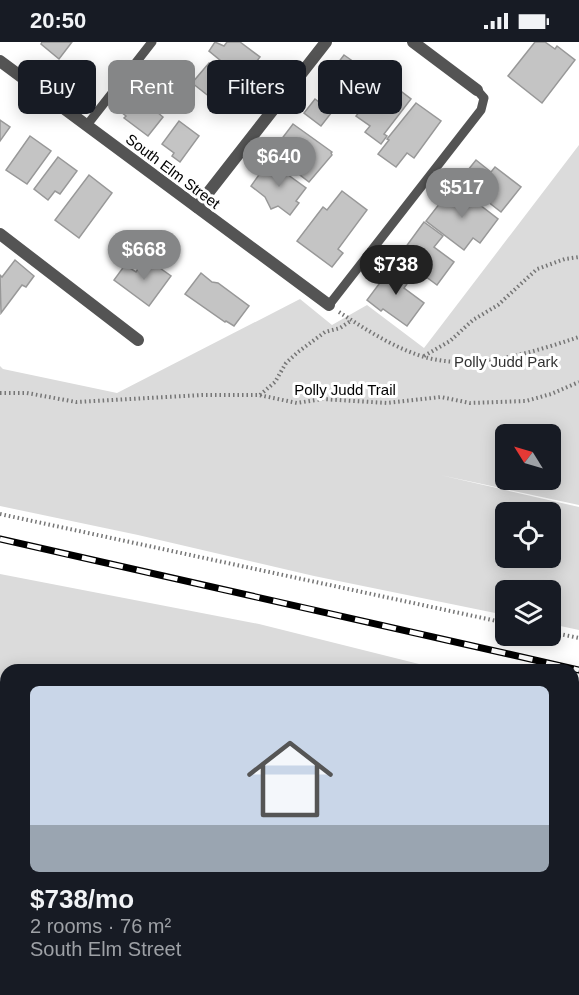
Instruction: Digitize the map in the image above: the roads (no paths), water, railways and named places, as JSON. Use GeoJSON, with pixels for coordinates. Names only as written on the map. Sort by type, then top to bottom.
{"type":"FeatureCollection","features":[{"type":"Feature","properties":{"kind":"street"},"geometry":{"type":"LineString","coordinates":[[197,207],[326,42]]}},
{"type":"Feature","properties":{"kind":"street"},"geometry":{"type":"LineString","coordinates":[[413,42],[477,90]]}},
{"type":"Feature","properties":{"kind":"street","name":"South Elm Street"},"geometry":{"type":"LineString","coordinates":[[0,61],[329,305]]}},
{"type":"Feature","properties":{"kind":"street"},"geometry":{"type":"LineString","coordinates":[[0,234],[138,340]]}},
{"type":"Feature","properties":{"kind":"lane"},"geometry":{"type":"LineString","coordinates":[[87,125],[152,42]]}},
{"type":"Feature","properties":{"kind":"lane"},"geometry":{"type":"LineString","coordinates":[[329,305],[481,110],[484,98],[477,90]]}},
{"type":"Feature","properties":{"kind":"railway"},"geometry":{"type":"LineString","coordinates":[[0,539],[552,664]]}},
{"type":"Feature","properties":{"kind":"park label","name":"Polly Judd Park"},"geometry":{"type":"Point","coordinates":[506,361]}}]}
